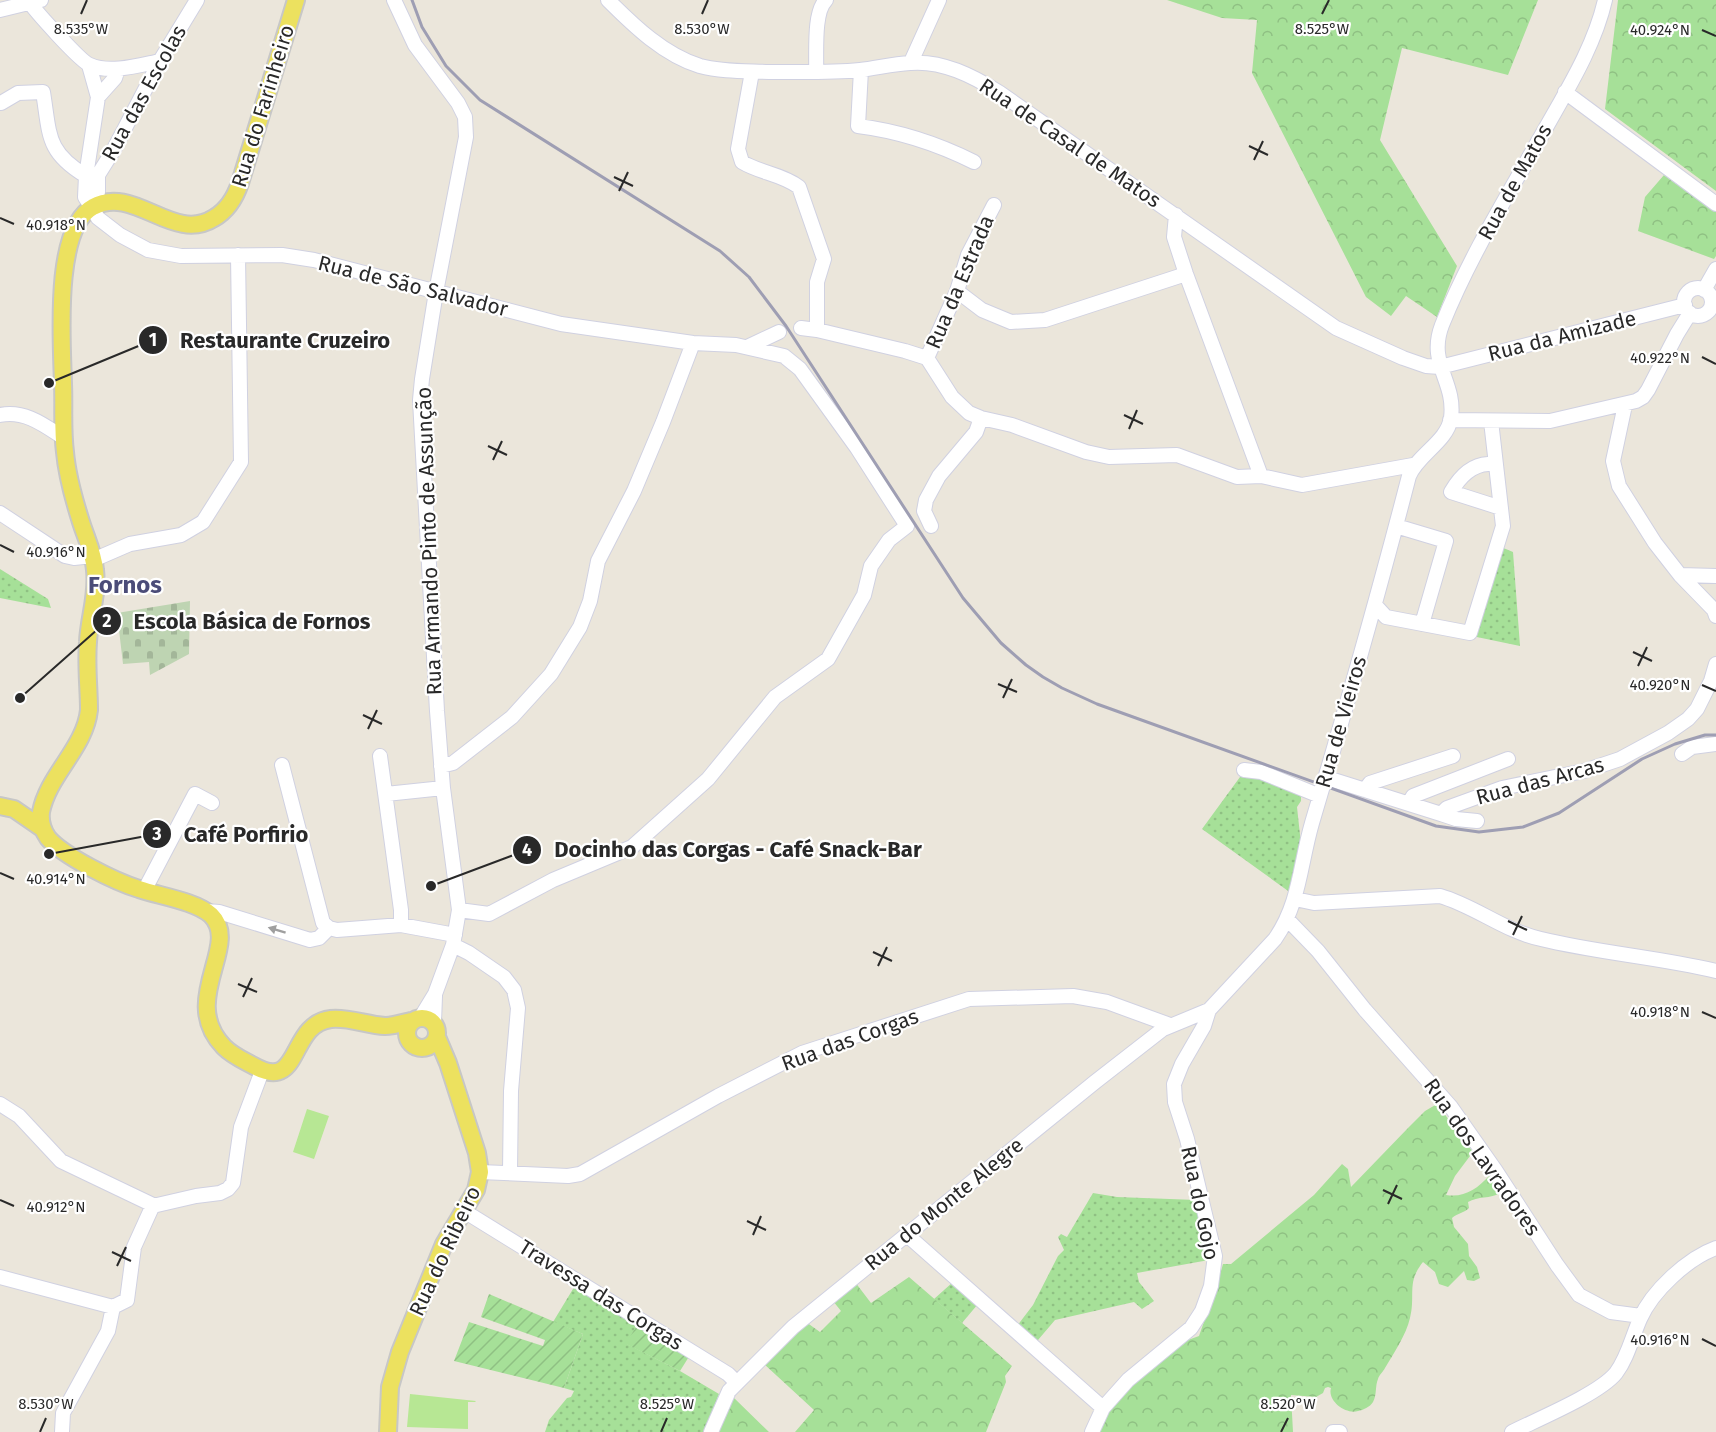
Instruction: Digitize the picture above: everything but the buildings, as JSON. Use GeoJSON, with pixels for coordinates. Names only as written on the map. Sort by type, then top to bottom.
{"type":"FeatureCollection","features":[{"type":"Feature","properties":{"kind":"main road","name":"Rua do Farinheiro"},"geometry":{"type":"LineString","coordinates":[[91,207],[105,202],[122,203],[187,225],[206,222],[224,211],[236,195],[242,178],[296,0]]}},
{"type":"Feature","properties":{"kind":"main road"},"geometry":{"type":"LineString","coordinates":[[91,207],[76,223],[62,286],[65,452],[77,510],[93,558],[96,587],[88,641],[88,718],[44,805],[41,813],[43,829],[48,837],[70,855],[116,880],[198,907],[207,911],[214,918],[220,938],[206,1005],[212,1031],[234,1057],[262,1071],[272,1073],[282,1071],[291,1062],[306,1032],[317,1023],[331,1019],[387,1026],[426,1025]]}},
{"type":"Feature","properties":{"kind":"main road"},"geometry":{"type":"LineString","coordinates":[[7,807],[44,805]]}},
{"type":"Feature","properties":{"kind":"main road"},"geometry":{"type":"LineString","coordinates":[[7,807],[43,829]]}},
{"type":"Feature","properties":{"kind":"main road"},"geometry":{"type":"LineString","coordinates":[[426,1025],[431,1045],[416,1045],[407,1031],[426,1025]]}},
{"type":"Feature","properties":{"kind":"main road","name":"Rua do Ribeiro"},"geometry":{"type":"LineString","coordinates":[[388,1432],[390,1387],[400,1352],[444,1244],[476,1190],[480,1172],[477,1154],[448,1063],[426,1025]]}},
{"type":"Feature","properties":{"kind":"main road","name":"Rua do Ribeiro"},"geometry":{"type":"LineString","coordinates":[[387,1026],[430,1053],[450,1072]]}},
{"type":"Feature","properties":{"kind":"street","name":"Rua das Escolas"},"geometry":{"type":"LineString","coordinates":[[92,176],[113,151],[160,61],[197,0]]}},
{"type":"Feature","properties":{"kind":"street","name":"Rua Armando Pinto de Assunção"},"geometry":{"type":"LineString","coordinates":[[394,0],[415,45],[458,103],[465,117],[466,136],[436,292],[422,380],[420,410],[441,766],[459,910],[454,940],[426,1025]]}},
{"type":"Feature","properties":{"kind":"street","name":"Rua de Casal de Matos"},"geometry":{"type":"LineString","coordinates":[[608,0],[632,24],[669,51],[700,66],[752,72],[816,72],[933,63],[958,71],[984,83],[1336,328],[1403,358],[1426,366],[1440,367]]}},
{"type":"Feature","properties":{"kind":"street"},"geometry":{"type":"LineString","coordinates":[[816,72],[818,17],[821,4],[826,0]]}},
{"type":"Feature","properties":{"kind":"street"},"geometry":{"type":"LineString","coordinates":[[911,63],[939,0]]}},
{"type":"Feature","properties":{"kind":"street","name":"Rua de Matos"},"geometry":{"type":"LineString","coordinates":[[1440,367],[1437,345],[1439,335],[1472,258],[1566,92],[1596,29],[1605,0]]}},
{"type":"Feature","properties":{"kind":"street"},"geometry":{"type":"LineString","coordinates":[[0,10],[33,1],[36,13],[89,65],[98,97],[92,176],[85,197],[91,207]]}},
{"type":"Feature","properties":{"kind":"street"},"geometry":{"type":"LineString","coordinates":[[89,65],[118,69],[160,61]]}},
{"type":"Feature","properties":{"kind":"street"},"geometry":{"type":"LineString","coordinates":[[98,97],[116,78],[118,69]]}},
{"type":"Feature","properties":{"kind":"street"},"geometry":{"type":"LineString","coordinates":[[861,70],[858,126],[882,129],[946,148],[974,162]]}},
{"type":"Feature","properties":{"kind":"street"},"geometry":{"type":"LineString","coordinates":[[752,72],[738,149],[742,162],[752,168],[789,179],[799,187],[824,259],[818,282],[817,330]]}},
{"type":"Feature","properties":{"kind":"street"},"geometry":{"type":"LineString","coordinates":[[1,104],[18,93],[43,92],[52,145],[69,166],[92,176]]}},
{"type":"Feature","properties":{"kind":"street"},"geometry":{"type":"LineString","coordinates":[[1566,92],[1716,204]]}},
{"type":"Feature","properties":{"kind":"street","name":"Rua da Estrada"},"geometry":{"type":"LineString","coordinates":[[927,358],[957,291],[968,255],[994,205]]}},
{"type":"Feature","properties":{"kind":"street","name":"Rua de São Salvador"},"geometry":{"type":"LineString","coordinates":[[91,207],[98,218],[120,236],[148,250],[181,256],[282,255],[314,260],[561,324],[693,343],[736,345],[784,356],[800,369],[857,448],[907,526],[889,540],[871,566],[864,595],[828,659],[775,697],[708,779],[632,847],[553,880],[489,914],[459,910]]}},
{"type":"Feature","properties":{"kind":"street"},"geometry":{"type":"LineString","coordinates":[[1176,215],[1174,237],[1186,274],[1261,476]]}},
{"type":"Feature","properties":{"kind":"street"},"geometry":{"type":"LineString","coordinates":[[0,513],[65,556],[74,558],[93,558],[130,544],[181,536],[203,522],[241,462],[237,255]]}},
{"type":"Feature","properties":{"kind":"street"},"geometry":{"type":"LineString","coordinates":[[1704,290],[1716,269]]}},
{"type":"Feature","properties":{"kind":"street"},"geometry":{"type":"LineString","coordinates":[[957,291],[982,310],[1011,322],[1044,320],[1186,274]]}},
{"type":"Feature","properties":{"kind":"street"},"geometry":{"type":"LineString","coordinates":[[1450,420],[1550,421],[1625,405],[1643,397],[1688,309],[1686,297],[1691,290],[1704,290],[1710,294],[1713,308],[1698,316],[1688,309]]}},
{"type":"Feature","properties":{"kind":"street","name":"Rua da Amizade"},"geometry":{"type":"LineString","coordinates":[[1440,367],[1688,309]]}},
{"type":"Feature","properties":{"kind":"street"},"geometry":{"type":"LineString","coordinates":[[801,328],[927,358],[952,397],[969,413],[1012,425],[1086,452],[1109,457],[1177,455],[1237,477],[1261,476],[1302,485],[1413,465],[1433,446],[1446,430],[1450,420],[1451,394],[1440,367]]}},
{"type":"Feature","properties":{"kind":"street"},"geometry":{"type":"LineString","coordinates":[[747,347],[779,332]]}},
{"type":"Feature","properties":{"kind":"street"},"geometry":{"type":"LineString","coordinates":[[441,766],[453,763],[512,717],[551,674],[580,627],[590,601],[598,561],[634,490],[693,343]]}},
{"type":"Feature","properties":{"kind":"street"},"geometry":{"type":"LineString","coordinates":[[1625,405],[1613,461],[1619,486],[1655,543],[1680,575],[1714,610],[1716,616]]}},
{"type":"Feature","properties":{"kind":"street"},"geometry":{"type":"LineString","coordinates":[[0,415],[13,412],[35,419],[64,438]]}},
{"type":"Feature","properties":{"kind":"street"},"geometry":{"type":"LineString","coordinates":[[931,526],[924,511],[926,500],[939,476],[976,432],[981,418]]}},
{"type":"Feature","properties":{"kind":"street"},"geometry":{"type":"LineString","coordinates":[[1375,605],[1386,617],[1470,633],[1503,526],[1491,421]]}},
{"type":"Feature","properties":{"kind":"street"},"geometry":{"type":"LineString","coordinates":[[1488,464],[1482,464],[1468,471],[1458,479],[1451,492],[1501,508]]}},
{"type":"Feature","properties":{"kind":"street","name":"Rua de Vieiros"},"geometry":{"type":"LineString","coordinates":[[1209,1010],[1275,939],[1295,899],[1311,826],[1327,778],[1347,698],[1413,465]]}},
{"type":"Feature","properties":{"kind":"street"},"geometry":{"type":"LineString","coordinates":[[1396,525],[1446,542],[1422,624]]}},
{"type":"Feature","properties":{"kind":"street"},"geometry":{"type":"LineString","coordinates":[[1680,575],[1716,576]]}},
{"type":"Feature","properties":{"kind":"street","name":"Rua das Arcas"},"geometry":{"type":"LineString","coordinates":[[1441,814],[1447,808],[1502,788],[1584,771],[1620,759],[1659,738],[1688,719],[1697,709],[1712,681],[1716,664]]}},
{"type":"Feature","properties":{"kind":"street"},"geometry":{"type":"LineString","coordinates":[[1682,754],[1692,747],[1716,744]]}},
{"type":"Feature","properties":{"kind":"street"},"geometry":{"type":"LineString","coordinates":[[380,756],[401,910],[401,925]]}},
{"type":"Feature","properties":{"kind":"street"},"geometry":{"type":"LineString","coordinates":[[1365,790],[1370,783],[1453,756]]}},
{"type":"Feature","properties":{"kind":"street"},"geometry":{"type":"LineString","coordinates":[[1409,803],[1413,796],[1508,759]]}},
{"type":"Feature","properties":{"kind":"street"},"geometry":{"type":"LineString","coordinates":[[282,765],[323,923],[336,930],[401,925],[454,940],[504,977],[513,990],[518,1008],[511,1091],[510,1172]]}},
{"type":"Feature","properties":{"kind":"street"},"geometry":{"type":"LineString","coordinates":[[1244,770],[1261,772],[1320,796]]}},
{"type":"Feature","properties":{"kind":"street"},"geometry":{"type":"LineString","coordinates":[[1327,778],[1456,819],[1476,821]]}},
{"type":"Feature","properties":{"kind":"street"},"geometry":{"type":"LineString","coordinates":[[386,794],[443,788]]}},
{"type":"Feature","properties":{"kind":"street"},"geometry":{"type":"LineString","coordinates":[[144,891],[195,794],[212,802]]}},
{"type":"Feature","properties":{"kind":"street"},"geometry":{"type":"LineString","coordinates":[[1295,899],[1314,903],[1440,896],[1515,932],[1541,939],[1684,963],[1716,971]]}},
{"type":"Feature","properties":{"kind":"street"},"geometry":{"type":"LineString","coordinates":[[207,911],[219,912],[310,940],[319,938],[329,928]]}},
{"type":"Feature","properties":{"kind":"street","name":"Rua dos Lavradores"},"geometry":{"type":"LineString","coordinates":[[1287,919],[1318,951],[1365,1010],[1451,1107],[1579,1295],[1611,1312],[1641,1316]]}},
{"type":"Feature","properties":{"kind":"street","name":"Rua das Corgas"},"geometry":{"type":"LineString","coordinates":[[480,1172],[568,1176],[580,1174],[718,1096],[802,1053],[969,999],[1073,996],[1107,1002],[1170,1025]]}},
{"type":"Feature","properties":{"kind":"street","name":"Rua do Monte Alegre"},"geometry":{"type":"LineString","coordinates":[[711,1432],[727,1395],[793,1328],[1095,1082],[1170,1025],[1209,1010]]}},
{"type":"Feature","properties":{"kind":"street","name":"Rua do Gojo"},"geometry":{"type":"LineString","coordinates":[[1092,1432],[1103,1408],[1128,1380],[1197,1321],[1211,1286],[1215,1256],[1173,1090],[1177,1074],[1204,1026],[1209,1010]]}},
{"type":"Feature","properties":{"kind":"street"},"geometry":{"type":"LineString","coordinates":[[0,1104],[19,1116],[61,1161],[153,1205],[220,1193],[233,1183],[241,1127],[262,1071]]}},
{"type":"Feature","properties":{"kind":"street"},"geometry":{"type":"LineString","coordinates":[[0,1277],[113,1307],[127,1300],[134,1247],[153,1205]]}},
{"type":"Feature","properties":{"kind":"street","name":"Travessa das Corgas"},"geometry":{"type":"LineString","coordinates":[[464,1210],[728,1374],[737,1383]]}},
{"type":"Feature","properties":{"kind":"street"},"geometry":{"type":"LineString","coordinates":[[907,1235],[1103,1408]]}},
{"type":"Feature","properties":{"kind":"street"},"geometry":{"type":"LineString","coordinates":[[1512,1432],[1595,1390],[1615,1374],[1629,1351],[1641,1316],[1658,1293],[1679,1270],[1693,1259],[1716,1248]]}},
{"type":"Feature","properties":{"kind":"street"},"geometry":{"type":"LineString","coordinates":[[62,1432],[63,1413],[108,1331],[113,1307]]}},
{"type":"Feature","properties":{"kind":"street"},"geometry":{"type":"LineString","coordinates":[[1333,1432],[1340,1432]]}},
{"type":"Feature","properties":{"kind":"green space"},"geometry":{"type":"Polygon","coordinates":[[[1167,0],[1538,0],[1508,75],[1402,48],[1380,140],[1457,266],[1437,317],[1406,296],[1391,316],[1366,297],[1252,73],[1257,20],[1222,18],[1167,0]]]}},
{"type":"Feature","properties":{"kind":"green space"},"geometry":{"type":"Polygon","coordinates":[[[1618,0],[1716,0],[1716,191],[1605,109],[1618,0]]]}},
{"type":"Feature","properties":{"kind":"green space"},"geometry":{"type":"Polygon","coordinates":[[[1664,175],[1716,212],[1716,256],[1714,259],[1638,231],[1645,197],[1664,175]]]}},
{"type":"Feature","properties":{"kind":"green space"},"geometry":{"type":"Polygon","coordinates":[[[1501,547],[1513,552],[1520,646],[1472,636],[1501,547]]]}},
{"type":"Feature","properties":{"kind":"green space"},"geometry":{"type":"Polygon","coordinates":[[[0,569],[48,599],[51,608],[0,598],[0,569]]]}},
{"type":"Feature","properties":{"kind":"green space"},"geometry":{"type":"Polygon","coordinates":[[[190,601],[189,654],[150,675],[149,662],[123,664],[117,613],[190,601]]]}},
{"type":"Feature","properties":{"kind":"green space"},"geometry":{"type":"Polygon","coordinates":[[[1249,774],[1301,792],[1301,801],[1297,807],[1301,844],[1291,893],[1202,829],[1240,777],[1249,774]]]}},
{"type":"Feature","properties":{"kind":"green space"},"geometry":{"type":"Polygon","coordinates":[[[1437,1104],[1473,1152],[1455,1176],[1446,1195],[1453,1196],[1470,1192],[1489,1176],[1501,1193],[1468,1202],[1469,1208],[1452,1218],[1454,1227],[1468,1244],[1469,1256],[1477,1267],[1480,1278],[1474,1281],[1467,1280],[1464,1271],[1448,1287],[1439,1284],[1435,1272],[1423,1262],[1418,1269],[1413,1283],[1412,1310],[1408,1324],[1379,1378],[1373,1402],[1370,1405],[1353,1412],[1343,1409],[1332,1398],[1331,1388],[1328,1387],[1316,1397],[1291,1395],[1293,1432],[1099,1432],[1114,1402],[1124,1389],[1174,1348],[1199,1336],[1223,1264],[1231,1264],[1314,1195],[1342,1164],[1348,1169],[1351,1187],[1425,1111],[1437,1104]]]}},
{"type":"Feature","properties":{"kind":"green space"},"geometry":{"type":"Polygon","coordinates":[[[307,1109],[329,1116],[314,1159],[293,1152],[307,1109]]]}},
{"type":"Feature","properties":{"kind":"green space"},"geometry":{"type":"Polygon","coordinates":[[[1093,1193],[1117,1197],[1196,1200],[1209,1260],[1137,1273],[1139,1282],[1154,1301],[1142,1309],[1134,1302],[1055,1320],[1038,1343],[1017,1326],[1033,1305],[1058,1256],[1064,1250],[1058,1237],[1061,1234],[1067,1237],[1093,1193]]]}},
{"type":"Feature","properties":{"kind":"green space"},"geometry":{"type":"Polygon","coordinates":[[[909,1277],[1012,1366],[1005,1376],[1006,1382],[986,1432],[795,1432],[814,1410],[764,1364],[806,1322],[820,1332],[841,1311],[833,1301],[855,1282],[871,1303],[909,1277]]]}},
{"type":"Feature","properties":{"kind":"green space"},"geometry":{"type":"Polygon","coordinates":[[[953,1282],[978,1304],[962,1323],[934,1299],[953,1282]]]}},
{"type":"Feature","properties":{"kind":"green space"},"geometry":{"type":"Polygon","coordinates":[[[576,1284],[638,1323],[627,1344],[719,1394],[704,1432],[545,1432],[549,1420],[574,1391],[564,1388],[583,1334],[553,1322],[576,1284]]]}},
{"type":"Feature","properties":{"kind":"green space"},"geometry":{"type":"Polygon","coordinates":[[[489,1294],[583,1334],[564,1388],[454,1361],[469,1322],[543,1346],[545,1340],[481,1317],[489,1294]]]}},
{"type":"Feature","properties":{"kind":"green space"},"geometry":{"type":"Polygon","coordinates":[[[638,1323],[690,1355],[680,1371],[626,1344],[638,1323]]]}},
{"type":"Feature","properties":{"kind":"green space"},"geometry":{"type":"Polygon","coordinates":[[[410,1394],[476,1401],[468,1402],[468,1429],[407,1427],[410,1394]]]}},
{"type":"Feature","properties":{"kind":"green space"},"geometry":{"type":"Polygon","coordinates":[[[732,1396],[769,1432],[716,1432],[732,1396]]]}},
{"type":"Feature","properties":{"kind":"railway"},"geometry":{"type":"LineString","coordinates":[[412,0],[422,27],[446,66],[480,100],[720,251],[749,277],[786,326],[963,598],[1001,643],[1026,665],[1062,688],[1097,704],[1436,826],[1479,832],[1523,827],[1559,813],[1642,759],[1675,744],[1705,735],[1716,735]]}},
{"type":"Feature","properties":{"kind":"place","name":"Restaurante Cruzeiro"},"geometry":{"type":"Point","coordinates":[49,383]}},
{"type":"Feature","properties":{"kind":"place","name":"Escola Básica de Fornos"},"geometry":{"type":"Point","coordinates":[20,698]}},
{"type":"Feature","properties":{"kind":"place","name":"Café Porfirio"},"geometry":{"type":"Point","coordinates":[49,854]}},
{"type":"Feature","properties":{"kind":"place","name":"Docinho das Corgas - Café Snack-Bar"},"geometry":{"type":"Point","coordinates":[431,886]}},
{"type":"Feature","properties":{"kind":"district","name":"Fornos"},"geometry":{"type":"Point","coordinates":[125,585]}}]}
